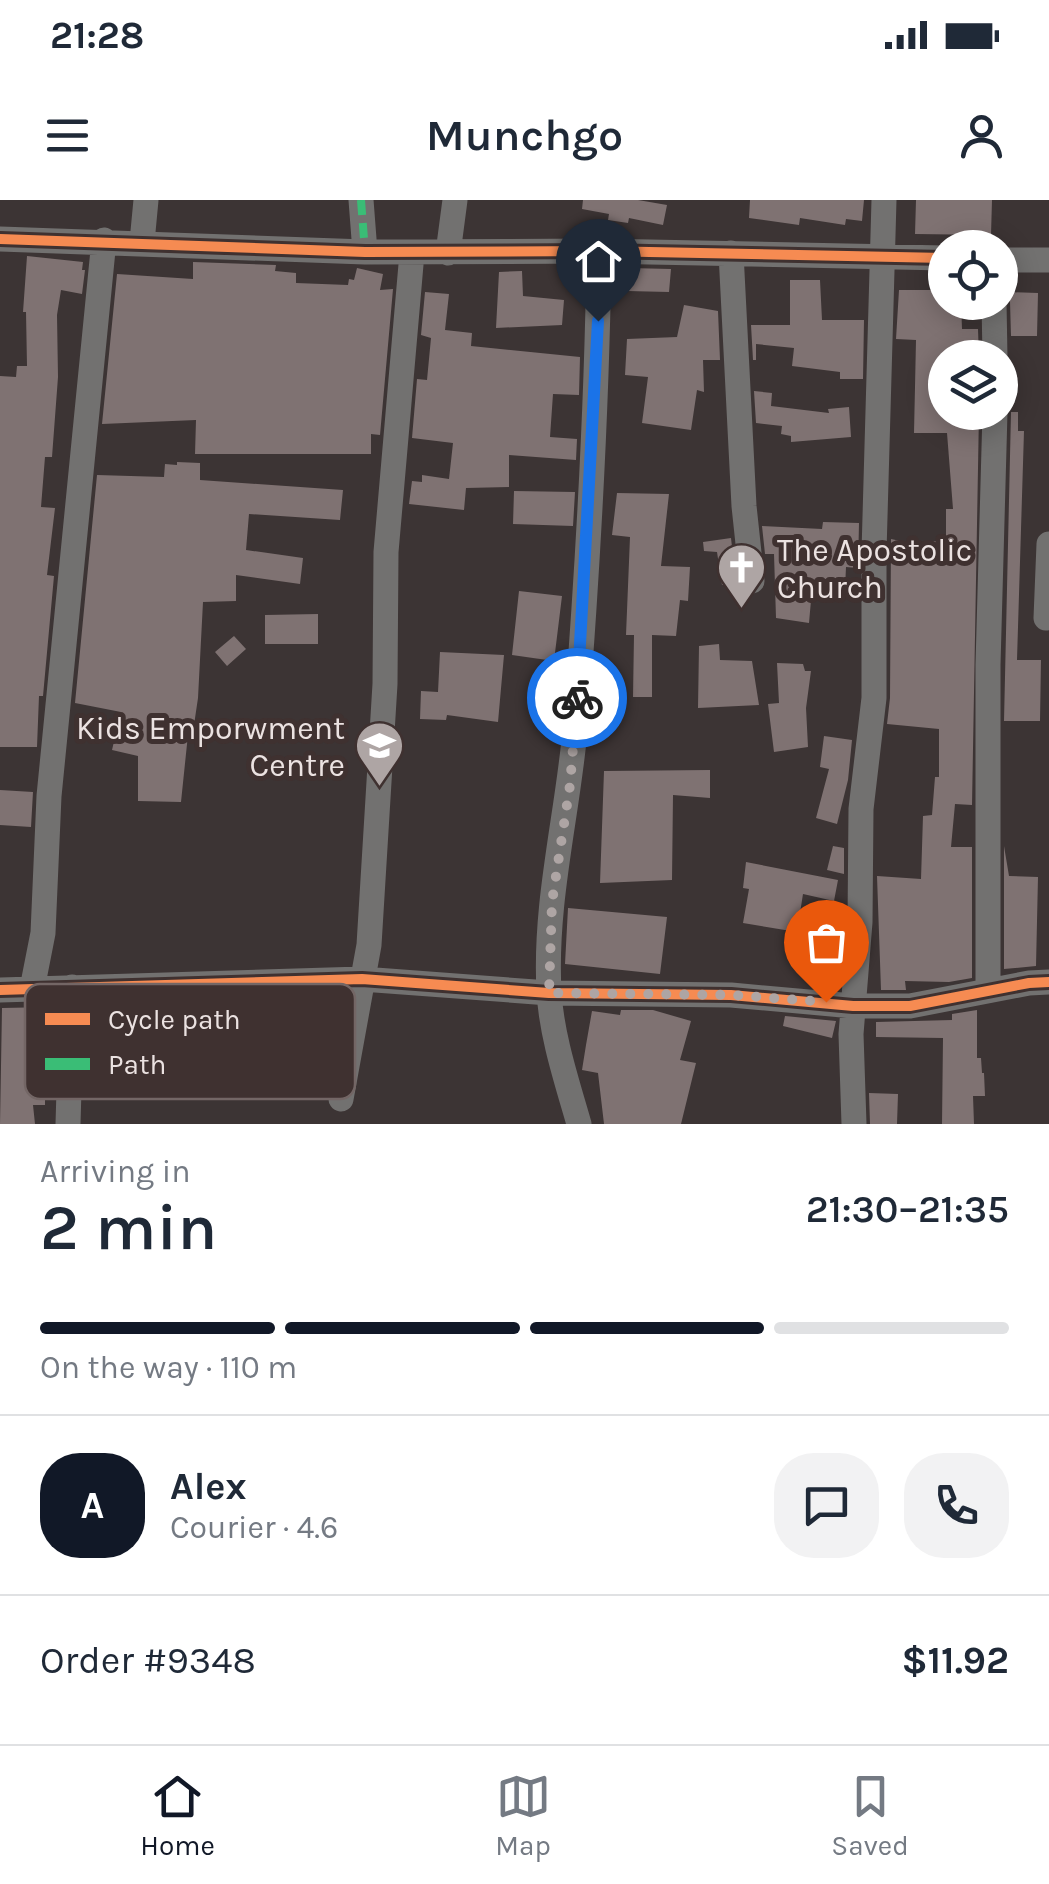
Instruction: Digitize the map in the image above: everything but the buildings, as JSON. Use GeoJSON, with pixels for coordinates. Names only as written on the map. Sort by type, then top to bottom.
{"type":"FeatureCollection","features":[{"type":"Feature","properties":{"kind":"street"},"geometry":{"type":"LineString","coordinates":[[142,242],[146,200]]}},
{"type":"Feature","properties":{"kind":"street"},"geometry":{"type":"LineString","coordinates":[[361,200],[366,252]]}},
{"type":"Feature","properties":{"kind":"street"},"geometry":{"type":"LineString","coordinates":[[448,253],[454,200]]}},
{"type":"Feature","properties":{"kind":"street"},"geometry":{"type":"LineString","coordinates":[[854,1124],[853,1006],[860,922],[861,809],[874,698],[884,200]]}},
{"type":"Feature","properties":{"kind":"street"},"geometry":{"type":"LineString","coordinates":[[0,238],[366,252],[599,250],[928,258]]}},
{"type":"Feature","properties":{"kind":"street"},"geometry":{"type":"LineString","coordinates":[[33,984],[43,934],[50,776],[104,240]]}},
{"type":"Feature","properties":{"kind":"street"},"geometry":{"type":"LineString","coordinates":[[578,1124],[563,1071],[549,993],[552,902],[570,785],[587,559],[598,356],[599,250]]}},
{"type":"Feature","properties":{"kind":"street"},"geometry":{"type":"LineString","coordinates":[[355,1018],[369,946],[376,855],[385,684],[386,552],[412,252]]}},
{"type":"Feature","properties":{"kind":"street"},"geometry":{"type":"LineString","coordinates":[[731,253],[744,506],[752,581]]}},
{"type":"Feature","properties":{"kind":"street"},"geometry":{"type":"LineString","coordinates":[[1018,260],[1049,260]]}},
{"type":"Feature","properties":{"kind":"street"},"geometry":{"type":"LineString","coordinates":[[988,990],[988,665],[995,430]]}},
{"type":"Feature","properties":{"kind":"street"},"geometry":{"type":"LineString","coordinates":[[1046,618],[1049,544]]}},
{"type":"Feature","properties":{"kind":"street"},"geometry":{"type":"LineString","coordinates":[[169,984],[362,978],[549,993],[732,995],[853,1006],[910,1006],[1049,982]]}},
{"type":"Feature","properties":{"kind":"street"},"geometry":{"type":"LineString","coordinates":[[0,990],[25,988]]}},
{"type":"Feature","properties":{"kind":"street"},"geometry":{"type":"LineString","coordinates":[[68,1124],[69,1099]]}},
{"type":"Feature","properties":{"kind":"marked path"},"geometry":{"type":"LineString","coordinates":[[361,200],[365,252]]}},
{"type":"Feature","properties":{"kind":"cycle path"},"geometry":{"type":"LineString","coordinates":[[0,239],[365,252],[599,251],[928,258]]}},
{"type":"Feature","properties":{"kind":"cycle path"},"geometry":{"type":"LineString","coordinates":[[197,984],[362,979],[549,993],[731,995],[853,1006],[910,1006],[1049,982]]}},
{"type":"Feature","properties":{"kind":"cycle path"},"geometry":{"type":"LineString","coordinates":[[0,990],[25,989]]}},
{"type":"Feature","properties":{"kind":"way so far"},"geometry":{"type":"LineString","coordinates":[[577,698],[570,785],[552,902],[549,993],[732,995],[826,1002]]}},
{"type":"Feature","properties":{"kind":"place","name":"The Apostolic Church"},"geometry":{"type":"Point","coordinates":[742,610]}},
{"type":"Feature","properties":{"kind":"place","name":"Kids Emporwment Centre"},"geometry":{"type":"Point","coordinates":[380,788]}},
{"type":"Feature","properties":{"kind":"route"},"geometry":{"type":"LineString","coordinates":[[577,698],[598,321]]}}]}
